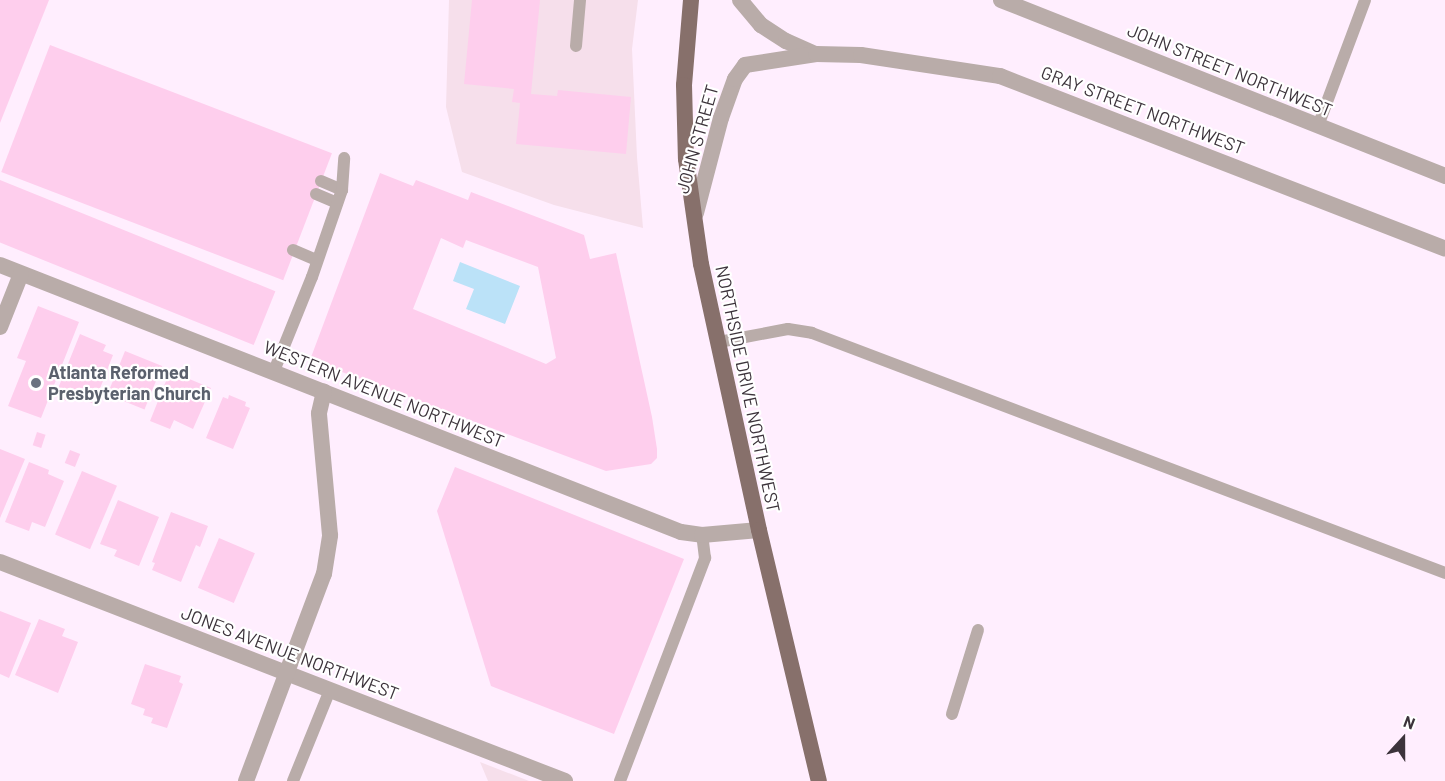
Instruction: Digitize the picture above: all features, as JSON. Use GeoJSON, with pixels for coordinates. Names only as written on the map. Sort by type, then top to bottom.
{"type":"FeatureCollection","features":[{"type":"Feature","properties":{"kind":"main road","name":"NORTHSIDE DRIVE NORTHWEST"},"geometry":{"type":"LineString","coordinates":[[691,0],[684,85],[686,159],[696,213],[701,264],[759,530],[819,781]]}},
{"type":"Feature","properties":{"kind":"street"},"geometry":{"type":"LineString","coordinates":[[740,0],[761,25],[786,41],[816,54]]}},
{"type":"Feature","properties":{"kind":"street","name":"JOHN STREET NORTHWEST"},"geometry":{"type":"LineString","coordinates":[[1001,0],[1445,176]]}},
{"type":"Feature","properties":{"kind":"street","name":"JOHN STREET"},"geometry":{"type":"LineString","coordinates":[[696,213],[721,118],[735,80],[745,66],[816,54]]}},
{"type":"Feature","properties":{"kind":"street","name":"GRAY STREET NORTHWEST"},"geometry":{"type":"LineString","coordinates":[[816,54],[861,55],[1000,76],[1445,249]]}},
{"type":"Feature","properties":{"kind":"street","name":"WESTERN AVENUE NORTHWEST"},"geometry":{"type":"LineString","coordinates":[[0,265],[681,532],[702,535],[759,530]]}},
{"type":"Feature","properties":{"kind":"street"},"geometry":{"type":"LineString","coordinates":[[0,327],[21,274]]}},
{"type":"Feature","properties":{"kind":"street"},"geometry":{"type":"LineString","coordinates":[[246,781],[324,574],[330,535],[319,413],[324,392]]}},
{"type":"Feature","properties":{"kind":"street","name":"JONES AVENUE NORTHWEST"},"geometry":{"type":"LineString","coordinates":[[0,562],[565,781]]}},
{"type":"Feature","properties":{"kind":"lane"},"geometry":{"type":"LineString","coordinates":[[576,46],[580,0]]}},
{"type":"Feature","properties":{"kind":"lane"},"geometry":{"type":"LineString","coordinates":[[1318,126],[1365,0]]}},
{"type":"Feature","properties":{"kind":"lane"},"geometry":{"type":"LineString","coordinates":[[274,371],[342,190],[344,158]]}},
{"type":"Feature","properties":{"kind":"lane"},"geometry":{"type":"LineString","coordinates":[[321,181],[342,190]]}},
{"type":"Feature","properties":{"kind":"lane"},"geometry":{"type":"LineString","coordinates":[[316,194],[337,203]]}},
{"type":"Feature","properties":{"kind":"lane"},"geometry":{"type":"LineString","coordinates":[[293,250],[317,260]]}},
{"type":"Feature","properties":{"kind":"lane"},"geometry":{"type":"LineString","coordinates":[[719,342],[788,329],[812,333],[1445,573]]}},
{"type":"Feature","properties":{"kind":"lane"},"geometry":{"type":"LineString","coordinates":[[620,781],[705,558],[702,535]]}},
{"type":"Feature","properties":{"kind":"lane"},"geometry":{"type":"LineString","coordinates":[[952,714],[978,630]]}},
{"type":"Feature","properties":{"kind":"lane"},"geometry":{"type":"LineString","coordinates":[[293,781],[330,690]]}},
{"type":"Feature","properties":{"kind":"shaded area"},"geometry":{"type":"Polygon","coordinates":[[[449,0],[638,0],[632,49],[643,228],[554,205],[462,172],[446,107],[449,0]]]}},
{"type":"Feature","properties":{"kind":"shaded area"},"geometry":{"type":"Polygon","coordinates":[[[480,762],[529,781],[488,781],[480,762]]]}},
{"type":"Feature","properties":{"kind":"water"},"geometry":{"type":"Polygon","coordinates":[[[460,262],[520,286],[505,324],[466,309],[474,289],[453,281],[460,262]]]}},
{"type":"Feature","properties":{"kind":"building"},"geometry":{"type":"Polygon","coordinates":[[[0,0],[49,0],[0,123],[0,0]]]}},
{"type":"Feature","properties":{"kind":"building"},"geometry":{"type":"Polygon","coordinates":[[[472,0],[540,0],[531,94],[557,96],[558,90],[631,97],[626,154],[516,144],[520,103],[512,102],[514,89],[464,84],[472,0]]]}},
{"type":"Feature","properties":{"kind":"building"},"geometry":{"type":"Polygon","coordinates":[[[50,45],[332,153],[283,280],[1,172],[50,45]]]}},
{"type":"Feature","properties":{"kind":"building"},"geometry":{"type":"Polygon","coordinates":[[[380,173],[413,186],[416,180],[468,200],[471,192],[584,235],[590,259],[616,253],[652,417],[657,458],[651,464],[606,471],[310,360],[380,173]],[[441,238],[413,309],[546,364],[556,358],[538,267],[466,240],[463,248],[441,238]]]}},
{"type":"Feature","properties":{"kind":"building"},"geometry":{"type":"Polygon","coordinates":[[[0,180],[275,291],[254,345],[0,243],[0,180]]]}},
{"type":"Feature","properties":{"kind":"building","name":"Atlanta Reformed Presbyterian Church"},"geometry":{"type":"Polygon","coordinates":[[[38,306],[79,322],[41,418],[8,406],[26,361],[17,358],[38,306]]]}},
{"type":"Feature","properties":{"kind":"building"},"geometry":{"type":"Polygon","coordinates":[[[80,334],[106,345],[103,351],[113,355],[94,404],[72,395],[69,402],[55,396],[80,334]]]}},
{"type":"Feature","properties":{"kind":"building"},"geometry":{"type":"Polygon","coordinates":[[[125,351],[162,366],[144,410],[107,395],[125,351]]]}},
{"type":"Feature","properties":{"kind":"building"},"geometry":{"type":"Polygon","coordinates":[[[170,371],[211,388],[193,429],[174,420],[170,429],[150,421],[170,371]]]}},
{"type":"Feature","properties":{"kind":"building"},"geometry":{"type":"Polygon","coordinates":[[[229,395],[246,402],[245,406],[250,408],[233,449],[206,438],[223,397],[228,399],[229,395]]]}},
{"type":"Feature","properties":{"kind":"building"},"geometry":{"type":"Polygon","coordinates":[[[37,432],[46,435],[41,448],[33,445],[37,432]]]}},
{"type":"Feature","properties":{"kind":"building"},"geometry":{"type":"Polygon","coordinates":[[[0,449],[25,459],[0,518],[0,449]]]}},
{"type":"Feature","properties":{"kind":"building"},"geometry":{"type":"Polygon","coordinates":[[[70,450],[80,454],[75,467],[65,463],[70,450]]]}},
{"type":"Feature","properties":{"kind":"building"},"geometry":{"type":"Polygon","coordinates":[[[29,462],[49,470],[48,474],[64,481],[45,527],[32,522],[29,531],[5,522],[29,462]]]}},
{"type":"Feature","properties":{"kind":"building"},"geometry":{"type":"Polygon","coordinates":[[[455,467],[684,559],[614,734],[491,686],[437,511],[455,467]]]}},
{"type":"Feature","properties":{"kind":"building"},"geometry":{"type":"Polygon","coordinates":[[[82,471],[117,486],[90,549],[55,535],[82,471]]]}},
{"type":"Feature","properties":{"kind":"building"},"geometry":{"type":"Polygon","coordinates":[[[118,500],[159,517],[139,566],[114,556],[117,550],[100,544],[118,500]]]}},
{"type":"Feature","properties":{"kind":"building"},"geometry":{"type":"Polygon","coordinates":[[[171,512],[208,526],[200,547],[196,545],[181,582],[152,570],[155,563],[152,562],[171,512]]]}},
{"type":"Feature","properties":{"kind":"building"},"geometry":{"type":"Polygon","coordinates":[[[219,538],[255,553],[234,603],[198,588],[219,538]]]}},
{"type":"Feature","properties":{"kind":"building"},"geometry":{"type":"Polygon","coordinates":[[[0,611],[31,623],[9,678],[0,674],[0,611]]]}},
{"type":"Feature","properties":{"kind":"building"},"geometry":{"type":"Polygon","coordinates":[[[39,619],[65,629],[62,636],[78,642],[58,693],[15,675],[39,619]]]}},
{"type":"Feature","properties":{"kind":"building"},"geometry":{"type":"Polygon","coordinates":[[[145,664],[181,676],[179,682],[183,684],[167,728],[151,723],[153,718],[143,715],[145,709],[131,704],[145,664]]]}},
{"type":"Feature","properties":{"kind":"place","name":"Atlanta Reformed Presbyterian Church"},"geometry":{"type":"Point","coordinates":[36,383]}}]}
